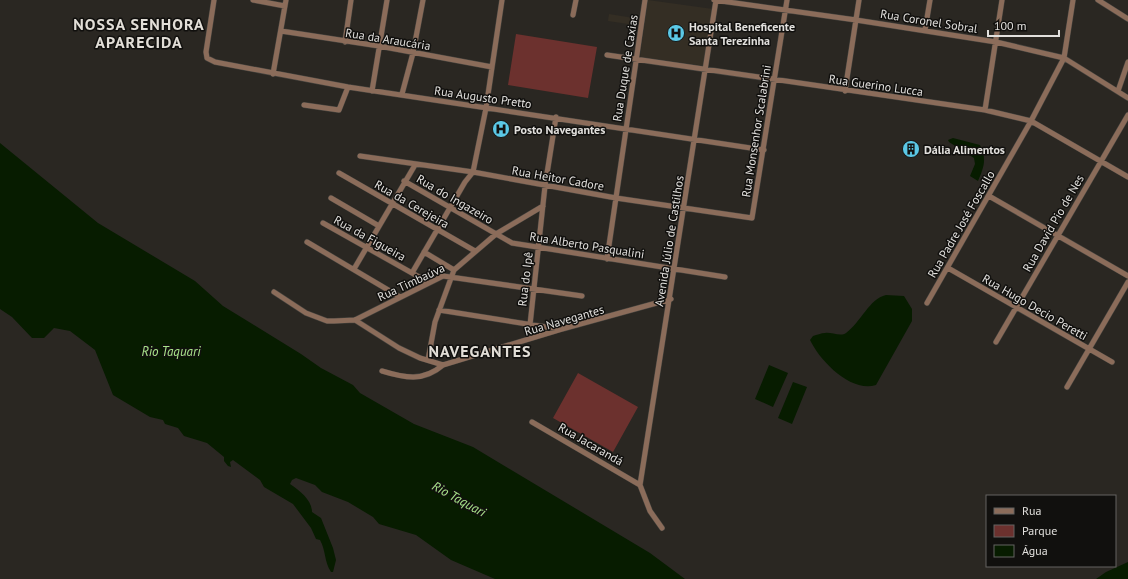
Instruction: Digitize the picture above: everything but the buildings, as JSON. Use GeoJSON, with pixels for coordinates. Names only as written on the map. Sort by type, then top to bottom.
{"type":"FeatureCollection","features":[{"type":"Feature","properties":{"kind":"street","name":"Rua Augusto Pretto"},"geometry":{"type":"LineString","coordinates":[[214,0],[206,52],[207,58],[215,62],[273,74],[372,91],[402,94],[486,108],[556,117],[764,150]]}},
{"type":"Feature","properties":{"kind":"street"},"geometry":{"type":"LineString","coordinates":[[253,0],[285,6]]}},
{"type":"Feature","properties":{"kind":"street"},"geometry":{"type":"LineString","coordinates":[[273,74],[286,0]]}},
{"type":"Feature","properties":{"kind":"street"},"geometry":{"type":"LineString","coordinates":[[346,42],[351,0]]}},
{"type":"Feature","properties":{"kind":"street"},"geometry":{"type":"LineString","coordinates":[[372,91],[387,0]]}},
{"type":"Feature","properties":{"kind":"street"},"geometry":{"type":"LineString","coordinates":[[402,94],[414,53],[423,0]]}},
{"type":"Feature","properties":{"kind":"street"},"geometry":{"type":"LineString","coordinates":[[412,273],[465,182],[473,172],[486,108],[502,0]]}},
{"type":"Feature","properties":{"kind":"street"},"geometry":{"type":"LineString","coordinates":[[573,15],[576,0]]}},
{"type":"Feature","properties":{"kind":"street","name":"Rua Duque de Caxias"},"geometry":{"type":"LineString","coordinates":[[607,259],[645,0]]}},
{"type":"Feature","properties":{"kind":"street","name":"Rua Coronel Sobral"},"geometry":{"type":"LineString","coordinates":[[716,0],[925,30],[996,42],[1064,58],[1128,98]]}},
{"type":"Feature","properties":{"kind":"street","name":"Avenida Júlio de Castilhos"},"geometry":{"type":"LineString","coordinates":[[640,485],[671,299],[716,0]]}},
{"type":"Feature","properties":{"kind":"street","name":"Rua Monsenhor Scalabrini"},"geometry":{"type":"LineString","coordinates":[[752,218],[787,0]]}},
{"type":"Feature","properties":{"kind":"street"},"geometry":{"type":"LineString","coordinates":[[845,91],[859,0]]}},
{"type":"Feature","properties":{"kind":"street"},"geometry":{"type":"LineString","coordinates":[[925,30],[930,0]]}},
{"type":"Feature","properties":{"kind":"street"},"geometry":{"type":"LineString","coordinates":[[985,110],[1002,0]]}},
{"type":"Feature","properties":{"kind":"street","name":"Rua Padre José Foscallo"},"geometry":{"type":"LineString","coordinates":[[927,303],[1031,121],[1064,58],[1073,0]]}},
{"type":"Feature","properties":{"kind":"street"},"geometry":{"type":"LineString","coordinates":[[1098,0],[1128,19]]}},
{"type":"Feature","properties":{"kind":"street","name":"Rua da Araucária"},"geometry":{"type":"LineString","coordinates":[[280,31],[379,46],[492,67]]}},
{"type":"Feature","properties":{"kind":"street","name":"Rua Guerino Lucca"},"geometry":{"type":"LineString","coordinates":[[607,55],[845,91],[985,110],[1031,121],[1128,177]]}},
{"type":"Feature","properties":{"kind":"street"},"geometry":{"type":"LineString","coordinates":[[1118,91],[1128,62]]}},
{"type":"Feature","properties":{"kind":"street"},"geometry":{"type":"LineString","coordinates":[[304,104],[339,110],[348,87]]}},
{"type":"Feature","properties":{"kind":"street","name":"Rua David Pio de Nes"},"geometry":{"type":"LineString","coordinates":[[996,342],[1128,115]]}},
{"type":"Feature","properties":{"kind":"street","name":"Rua do Ipê"},"geometry":{"type":"LineString","coordinates":[[530,325],[545,186],[556,117]]}},
{"type":"Feature","properties":{"kind":"street","name":"Rua Heitor Cadore"},"geometry":{"type":"LineString","coordinates":[[360,156],[415,165],[473,172],[616,198],[752,218]]}},
{"type":"Feature","properties":{"kind":"street"},"geometry":{"type":"LineString","coordinates":[[354,269],[404,181],[415,165]]}},
{"type":"Feature","properties":{"kind":"street","name":"Rua da Cerejeira"},"geometry":{"type":"LineString","coordinates":[[340,173],[475,251]]}},
{"type":"Feature","properties":{"kind":"street","name":"Rua do Ingazeiro"},"geometry":{"type":"LineString","coordinates":[[404,181],[450,209],[496,234]]}},
{"type":"Feature","properties":{"kind":"street"},"geometry":{"type":"LineString","coordinates":[[989,196],[1128,276]]}},
{"type":"Feature","properties":{"kind":"street"},"geometry":{"type":"LineString","coordinates":[[331,198],[379,226]]}},
{"type":"Feature","properties":{"kind":"street","name":"Rua Timbaúva"},"geometry":{"type":"LineString","coordinates":[[274,292],[306,313],[327,321],[355,320],[428,282],[443,276],[452,276],[454,270],[496,234],[543,206]]}},
{"type":"Feature","properties":{"kind":"street","name":"Rua da Figueira"},"geometry":{"type":"LineString","coordinates":[[323,223],[428,282]]}},
{"type":"Feature","properties":{"kind":"street","name":"Rua Alberto Pasqualini"},"geometry":{"type":"LineString","coordinates":[[496,234],[512,243],[724,277]]}},
{"type":"Feature","properties":{"kind":"street"},"geometry":{"type":"LineString","coordinates":[[307,242],[400,297]]}},
{"type":"Feature","properties":{"kind":"street"},"geometry":{"type":"LineString","coordinates":[[424,252],[454,270]]}},
{"type":"Feature","properties":{"kind":"street","name":"Rua Hugo Decio Peretti"},"geometry":{"type":"LineString","coordinates":[[948,268],[1112,362]]}},
{"type":"Feature","properties":{"kind":"street"},"geometry":{"type":"LineString","coordinates":[[428,360],[435,322],[452,276],[582,296]]}},
{"type":"Feature","properties":{"kind":"street"},"geometry":{"type":"LineString","coordinates":[[1067,387],[1128,282]]}},
{"type":"Feature","properties":{"kind":"street","name":"Rua Navegantes"},"geometry":{"type":"LineString","coordinates":[[382,371],[400,377],[417,377],[434,373],[443,366],[562,329],[671,299]]}},
{"type":"Feature","properties":{"kind":"street"},"geometry":{"type":"LineString","coordinates":[[439,310],[562,329]]}},
{"type":"Feature","properties":{"kind":"street"},"geometry":{"type":"LineString","coordinates":[[355,320],[399,348],[443,366]]}},
{"type":"Feature","properties":{"kind":"street","name":"Rua Jacarandá"},"geometry":{"type":"LineString","coordinates":[[532,422],[640,485]]}},
{"type":"Feature","properties":{"kind":"street"},"geometry":{"type":"LineString","coordinates":[[640,485],[650,511],[662,528]]}},
{"type":"Feature","properties":{"kind":"shaded area","name":"Hospital Beneficente Santa Terezinha"},"geometry":{"type":"Polygon","coordinates":[[[648,0],[713,9],[705,66],[640,57],[648,0]]]}},
{"type":"Feature","properties":{"kind":"shaded area"},"geometry":{"type":"Polygon","coordinates":[[[609,14],[634,18],[633,27],[627,26],[628,24],[608,21],[609,14]]]}},
{"type":"Feature","properties":{"kind":"green space"},"geometry":{"type":"Polygon","coordinates":[[[516,34],[597,47],[588,98],[508,85],[516,34]]]}},
{"type":"Feature","properties":{"kind":"green space"},"geometry":{"type":"Polygon","coordinates":[[[578,373],[638,407],[613,452],[553,418],[578,373]]]}},
{"type":"Feature","properties":{"kind":"water"},"geometry":{"type":"Polygon","coordinates":[[[953,138],[980,145],[984,163],[978,181],[970,176],[975,164],[974,158],[949,142],[948,140],[953,138]]]}},
{"type":"Feature","properties":{"kind":"water","name":"Rio Taquari"},"geometry":{"type":"Polygon","coordinates":[[[0,143],[98,223],[195,281],[223,306],[321,368],[353,385],[360,393],[414,424],[473,447],[650,553],[685,579],[495,579],[451,560],[416,535],[379,524],[373,517],[348,502],[322,492],[315,485],[296,478],[292,480],[290,484],[305,496],[310,504],[312,512],[321,518],[333,548],[336,560],[333,572],[331,572],[320,540],[316,539],[311,528],[293,504],[264,487],[260,480],[233,460],[230,462],[231,467],[228,466],[224,461],[224,457],[207,443],[184,436],[178,428],[165,424],[163,420],[150,417],[113,395],[95,350],[70,331],[54,328],[44,338],[32,338],[12,317],[0,309],[0,143]]]}},
{"type":"Feature","properties":{"kind":"water"},"geometry":{"type":"Polygon","coordinates":[[[886,295],[904,296],[912,309],[912,321],[876,385],[866,386],[857,384],[847,380],[829,366],[810,340],[813,336],[822,333],[841,335],[846,333],[875,301],[886,295]]]}},
{"type":"Feature","properties":{"kind":"water"},"geometry":{"type":"Polygon","coordinates":[[[769,365],[788,373],[773,407],[755,399],[769,365]]]}},
{"type":"Feature","properties":{"kind":"water"},"geometry":{"type":"Polygon","coordinates":[[[793,382],[807,387],[792,424],[778,418],[793,382]]]}},
{"type":"Feature","properties":{"kind":"water"},"geometry":{"type":"Polygon","coordinates":[[[1128,562],[1128,579],[1096,579],[1106,572],[1128,562]]]}},
{"type":"Feature","properties":{"kind":"place","name":"Hospital Beneficente Santa Terezinha"},"geometry":{"type":"Point","coordinates":[676,33]}},
{"type":"Feature","properties":{"kind":"place","name":"Posto Navegantes"},"geometry":{"type":"Point","coordinates":[501,129]}},
{"type":"Feature","properties":{"kind":"place","name":"Dália Alimentos"},"geometry":{"type":"Point","coordinates":[911,149]}},
{"type":"Feature","properties":{"kind":"district","name":"NOSSA SENHORA APARECIDA"},"geometry":{"type":"Point","coordinates":[139,33]}},
{"type":"Feature","properties":{"kind":"district","name":"NAVEGANTES"},"geometry":{"type":"Point","coordinates":[480,351]}}]}
